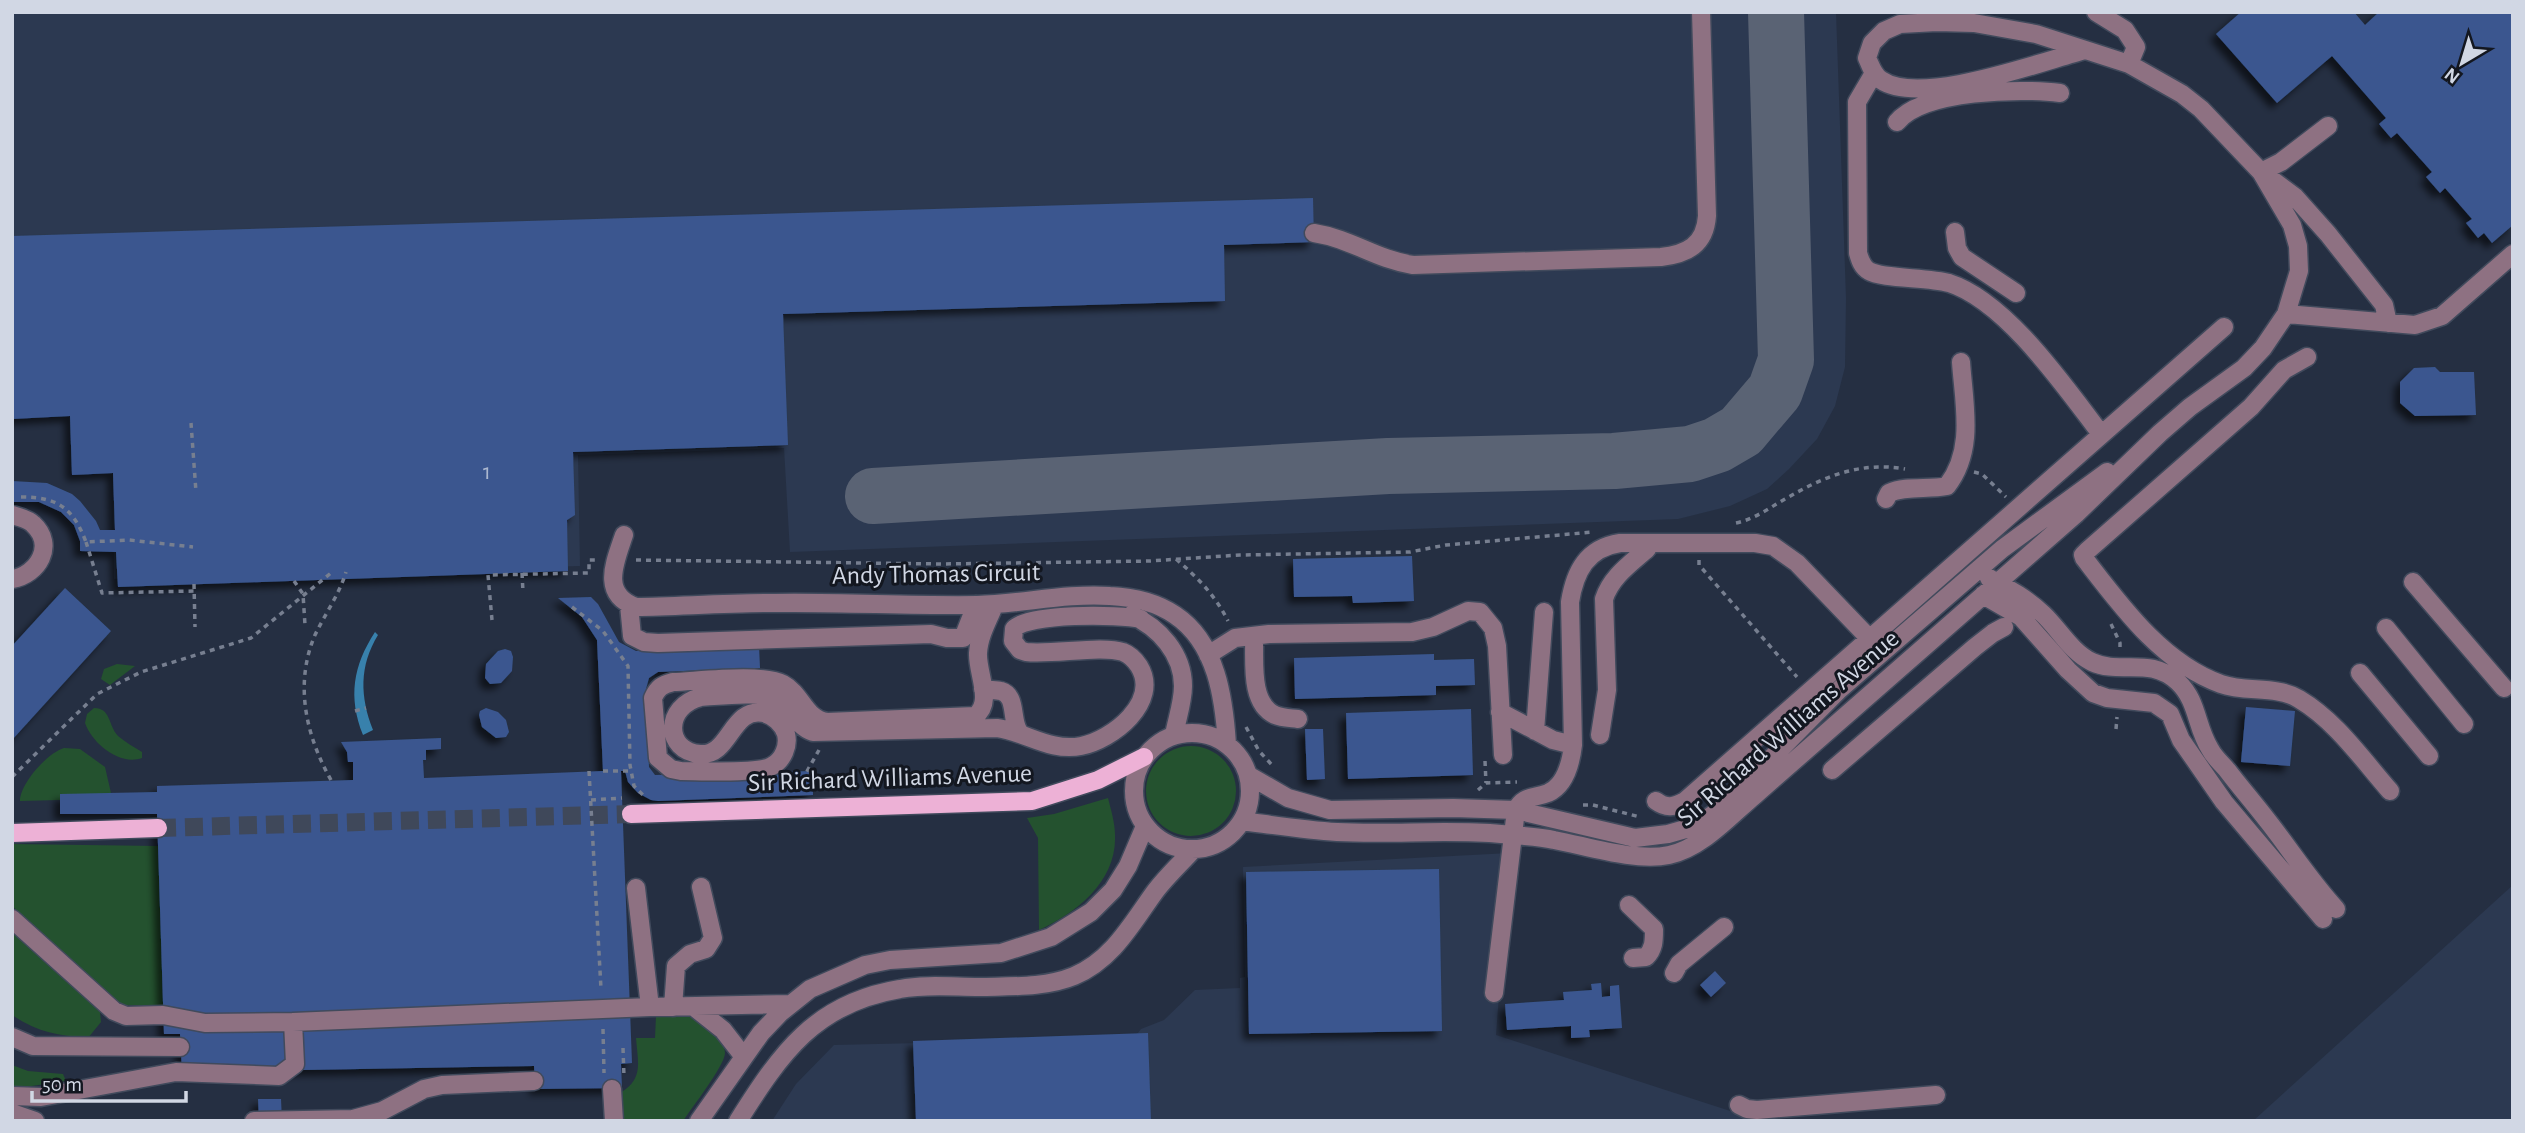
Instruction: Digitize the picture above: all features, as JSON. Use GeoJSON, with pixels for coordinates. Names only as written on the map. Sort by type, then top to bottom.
{"type":"FeatureCollection","features":[{"type":"Feature","properties":{"kind":"main road","name":"Sir Richard Williams Avenue"},"geometry":{"type":"LineString","coordinates":[[631,814],[1032,801],[1098,780],[1144,757]]}},
{"type":"Feature","properties":{"kind":"main road"},"geometry":{"type":"LineString","coordinates":[[12,833],[158,828]]}},
{"type":"Feature","properties":{"kind":"street"},"geometry":{"type":"LineString","coordinates":[[1314,233],[1335,236],[1376,256],[1413,265],[1661,257],[1690,250],[1702,238],[1707,216],[1701,12]]}},
{"type":"Feature","properties":{"kind":"street"},"geometry":{"type":"LineString","coordinates":[[1937,22],[1955,12]]}},
{"type":"Feature","properties":{"kind":"street"},"geometry":{"type":"LineString","coordinates":[[2096,12],[2125,30],[2136,47],[2129,64]]}},
{"type":"Feature","properties":{"kind":"street","name":"Sir Richard Williams Avenue"},"geometry":{"type":"LineString","coordinates":[[1242,821],[1336,832],[1426,834],[1472,831],[1551,839],[1645,856],[1668,855],[1686,849],[1755,795],[2076,514],[2190,407],[2244,368],[2263,348],[2286,314],[2299,271],[2298,246],[2292,225],[2261,172],[2201,109],[2182,94],[2129,64],[2036,34],[1974,23],[1900,24],[1884,31],[1872,43],[1867,58],[1874,73]]}},
{"type":"Feature","properties":{"kind":"street"},"geometry":{"type":"LineString","coordinates":[[2085,50],[2010,72],[1920,90],[1898,87],[1882,81],[1874,73],[1857,102],[1858,253],[1867,270],[1877,274],[1949,283],[1984,301],[2003,316],[2059,379],[2101,434]]}},
{"type":"Feature","properties":{"kind":"street"},"geometry":{"type":"LineString","coordinates":[[1897,122],[1905,113],[1923,104],[1966,95],[2016,91],[2060,93]]}},
{"type":"Feature","properties":{"kind":"street"},"geometry":{"type":"LineString","coordinates":[[2328,126],[2281,162],[2261,172],[2295,197],[2328,234],[2384,305],[2388,323]]}},
{"type":"Feature","properties":{"kind":"street"},"geometry":{"type":"LineString","coordinates":[[1955,232],[1957,248],[1962,257],[2016,293]]}},
{"type":"Feature","properties":{"kind":"street"},"geometry":{"type":"LineString","coordinates":[[2286,314],[2415,325],[2442,316],[2513,254]]}},
{"type":"Feature","properties":{"kind":"street"},"geometry":{"type":"LineString","coordinates":[[1656,801],[1671,807],[1685,801],[2224,327]]}},
{"type":"Feature","properties":{"kind":"street"},"geometry":{"type":"LineString","coordinates":[[2307,357],[2284,370],[2251,407],[2083,555],[2159,645],[2174,658],[2196,673],[2221,684],[2238,689],[2277,691],[2298,698],[2334,726],[2390,790]]}},
{"type":"Feature","properties":{"kind":"street"},"geometry":{"type":"LineString","coordinates":[[1886,499],[1889,493],[1898,489],[1947,486],[1959,467],[1966,426],[1961,362]]}},
{"type":"Feature","properties":{"kind":"street","name":"Sir Richard Williams Avenue"},"geometry":{"type":"LineString","coordinates":[[1248,775],[1288,799],[1331,810],[1516,810],[1619,836],[1635,838],[1668,834],[1705,820],[1722,808],[1839,690],[1977,571],[2105,472],[2132,459]]}},
{"type":"Feature","properties":{"kind":"street"},"geometry":{"type":"LineString","coordinates":[[12,514],[33,524],[44,543],[43,555],[38,565],[30,573],[12,579]]}},
{"type":"Feature","properties":{"kind":"street"},"geometry":{"type":"LineString","coordinates":[[624,535],[613,575],[617,596],[629,605],[632,636],[644,642],[931,634],[963,638],[976,605]]}},
{"type":"Feature","properties":{"kind":"street"},"geometry":{"type":"LineString","coordinates":[[1494,993],[1516,810],[1527,797],[1550,792],[1559,784],[1567,772],[1573,745],[1572,594],[1579,572],[1586,561],[1604,546],[1619,543],[1755,542],[1773,546],[1797,563],[1870,639]]}},
{"type":"Feature","properties":{"kind":"street"},"geometry":{"type":"LineString","coordinates":[[1600,735],[1606,690],[1604,599],[1607,589],[1616,577],[1647,549]]}},
{"type":"Feature","properties":{"kind":"street"},"geometry":{"type":"LineString","coordinates":[[1977,571],[1990,589],[2021,617],[2082,684],[2107,698],[2154,703],[2170,714],[2182,740],[2224,802],[2290,883],[2330,914],[2275,830],[2210,749],[2197,710],[2184,689],[2162,671],[2144,667],[2104,665],[2084,657],[2029,602],[2013,590],[1990,589]]}},
{"type":"Feature","properties":{"kind":"street"},"geometry":{"type":"LineString","coordinates":[[2413,582],[2504,688]]}},
{"type":"Feature","properties":{"kind":"street","name":"Andy Thomas Circuit"},"geometry":{"type":"LineString","coordinates":[[629,605],[976,605],[1107,595],[1148,601],[1178,617],[1208,655],[1221,693],[1227,744]]}},
{"type":"Feature","properties":{"kind":"street"},"geometry":{"type":"LineString","coordinates":[[1141,619],[1113,615],[1031,621],[1017,625],[1012,634],[1013,641],[1020,650],[1033,653],[1123,652],[1132,657],[1145,681],[1144,692],[1134,712],[1100,740],[1080,746],[1060,747],[1038,742],[1009,729],[988,727],[813,733],[803,727],[780,702],[761,695],[701,697],[682,705],[676,713],[673,725],[680,744],[696,754],[712,753],[720,747],[741,719],[748,715],[765,713],[778,721],[787,738],[786,747],[778,761],[768,768],[681,771],[664,765],[656,750],[653,698],[663,684],[673,682],[773,680],[791,689],[816,719],[835,722],[970,718],[983,709],[985,699],[978,668],[978,650],[1004,604],[1106,607],[1141,619],[1156,629],[1176,657],[1181,672],[1183,686],[1174,735]]}},
{"type":"Feature","properties":{"kind":"street"},"geometry":{"type":"LineString","coordinates":[[1208,655],[1235,638],[1412,632],[1433,627],[1468,611],[1480,612],[1493,628],[1497,646],[1500,712],[1494,756]]}},
{"type":"Feature","properties":{"kind":"street"},"geometry":{"type":"LineString","coordinates":[[1535,731],[1544,612]]}},
{"type":"Feature","properties":{"kind":"street"},"geometry":{"type":"LineString","coordinates":[[1832,770],[1993,633],[2004,628]]}},
{"type":"Feature","properties":{"kind":"street"},"geometry":{"type":"LineString","coordinates":[[2386,628],[2464,724]]}},
{"type":"Feature","properties":{"kind":"street"},"geometry":{"type":"LineString","coordinates":[[1254,636],[1255,677],[1259,698],[1266,710],[1278,717],[1298,719]]}},
{"type":"Feature","properties":{"kind":"street"},"geometry":{"type":"LineString","coordinates":[[2360,673],[2428,756]]}},
{"type":"Feature","properties":{"kind":"street"},"geometry":{"type":"LineString","coordinates":[[983,689],[1001,691],[1009,696],[1014,726],[1020,733]]}},
{"type":"Feature","properties":{"kind":"street"},"geometry":{"type":"LineString","coordinates":[[1500,712],[1553,740],[1573,745]]}},
{"type":"Feature","properties":{"kind":"street"},"geometry":{"type":"LineString","coordinates":[[1192,732],[1211,736],[1227,744],[1240,758],[1248,775],[1251,791],[1249,807],[1232,834],[1219,843],[1193,850],[1171,846],[1157,838],[1145,826],[1136,810],[1133,792],[1136,774],[1144,757],[1157,743],[1174,735],[1192,732]]}},
{"type":"Feature","properties":{"kind":"street"},"geometry":{"type":"LineString","coordinates":[[699,1121],[761,1033],[810,989],[865,965],[890,960],[1001,953],[1051,937],[1091,912],[1112,890],[1128,866],[1145,826]]}},
{"type":"Feature","properties":{"kind":"street"},"geometry":{"type":"LineString","coordinates":[[738,1121],[780,1057],[808,1029],[834,1010],[901,988],[1021,986],[1058,981],[1085,970],[1113,949],[1156,891],[1193,850]]}},
{"type":"Feature","properties":{"kind":"street"},"geometry":{"type":"LineString","coordinates":[[673,1007],[676,966],[690,954],[706,949],[713,938],[701,887]]}},
{"type":"Feature","properties":{"kind":"street"},"geometry":{"type":"LineString","coordinates":[[636,888],[650,1007]]}},
{"type":"Feature","properties":{"kind":"street"},"geometry":{"type":"LineString","coordinates":[[1629,905],[1654,929],[1651,952],[1646,957],[1633,958]]}},
{"type":"Feature","properties":{"kind":"street"},"geometry":{"type":"LineString","coordinates":[[12,919],[114,1011],[125,1016],[163,1015],[205,1023],[293,1022],[602,1008],[791,1004]]}},
{"type":"Feature","properties":{"kind":"street"},"geometry":{"type":"LineString","coordinates":[[1674,973],[1679,964],[1724,927]]}},
{"type":"Feature","properties":{"kind":"street"},"geometry":{"type":"LineString","coordinates":[[694,1007],[723,1030],[744,1057]]}},
{"type":"Feature","properties":{"kind":"street"},"geometry":{"type":"LineString","coordinates":[[12,1096],[41,1097],[176,1072],[279,1076],[295,1064],[293,1022]]}},
{"type":"Feature","properties":{"kind":"street"},"geometry":{"type":"LineString","coordinates":[[12,1037],[33,1046],[180,1047]]}},
{"type":"Feature","properties":{"kind":"street"},"geometry":{"type":"LineString","coordinates":[[254,1121],[353,1119],[382,1111],[424,1089],[442,1085],[534,1081]]}},
{"type":"Feature","properties":{"kind":"street"},"geometry":{"type":"LineString","coordinates":[[608,1083],[614,1121]]}},
{"type":"Feature","properties":{"kind":"street"},"geometry":{"type":"LineString","coordinates":[[1739,1105],[1757,1110],[1936,1095]]}},
{"type":"Feature","properties":{"kind":"street"},"geometry":{"type":"LineString","coordinates":[[12,1113],[35,1121]]}},
{"type":"Feature","properties":{"kind":"path"},"geometry":{"type":"LineString","coordinates":[[191,423],[197,492]]}},
{"type":"Feature","properties":{"kind":"path"},"geometry":{"type":"LineString","coordinates":[[1959,467],[1982,474],[2018,509]]}},
{"type":"Feature","properties":{"kind":"path"},"geometry":{"type":"LineString","coordinates":[[1727,525],[1750,520],[1818,480],[1842,472],[1868,468],[1905,469]]}},
{"type":"Feature","properties":{"kind":"path"},"geometry":{"type":"LineString","coordinates":[[12,497],[42,497],[63,506],[78,522],[102,593],[195,591]]}},
{"type":"Feature","properties":{"kind":"path"},"geometry":{"type":"LineString","coordinates":[[492,620],[488,575],[589,573],[589,560],[942,564],[1176,559],[1410,552],[1446,545],[1594,531]]}},
{"type":"Feature","properties":{"kind":"path"},"geometry":{"type":"LineString","coordinates":[[86,542],[129,540],[193,547]]}},
{"type":"Feature","properties":{"kind":"path"},"geometry":{"type":"LineString","coordinates":[[1699,552],[1699,565],[1803,684]]}},
{"type":"Feature","properties":{"kind":"path"},"geometry":{"type":"LineString","coordinates":[[1176,559],[1204,583],[1219,602],[1233,631]]}},
{"type":"Feature","properties":{"kind":"path"},"geometry":{"type":"LineString","coordinates":[[331,780],[316,752],[307,722],[305,671],[314,639],[341,589],[346,572]]}},
{"type":"Feature","properties":{"kind":"path"},"geometry":{"type":"LineString","coordinates":[[12,777],[97,694],[141,672],[251,638],[331,573]]}},
{"type":"Feature","properties":{"kind":"path"},"geometry":{"type":"LineString","coordinates":[[522,573],[523,592]]}},
{"type":"Feature","properties":{"kind":"path"},"geometry":{"type":"LineString","coordinates":[[295,581],[303,594],[305,625]]}},
{"type":"Feature","properties":{"kind":"path"},"geometry":{"type":"LineString","coordinates":[[195,627],[195,584],[197,601]]}},
{"type":"Feature","properties":{"kind":"path"},"geometry":{"type":"LineString","coordinates":[[572,607],[603,631],[628,666],[632,771],[634,786],[645,796]]}},
{"type":"Feature","properties":{"kind":"path"},"geometry":{"type":"LineString","coordinates":[[2111,624],[2120,643],[2119,665]]}},
{"type":"Feature","properties":{"kind":"path"},"geometry":{"type":"LineString","coordinates":[[603,631],[616,632]]}},
{"type":"Feature","properties":{"kind":"path"},"geometry":{"type":"LineString","coordinates":[[2116,729],[2118,699]]}},
{"type":"Feature","properties":{"kind":"path"},"geometry":{"type":"LineString","coordinates":[[355,711],[366,708]]}},
{"type":"Feature","properties":{"kind":"path"},"geometry":{"type":"LineString","coordinates":[[1244,722],[1259,751],[1280,774]]}},
{"type":"Feature","properties":{"kind":"path"},"geometry":{"type":"LineString","coordinates":[[1471,792],[1481,789],[1486,783],[1494,756]]}},
{"type":"Feature","properties":{"kind":"path"},"geometry":{"type":"LineString","coordinates":[[589,771],[608,1083]]}},
{"type":"Feature","properties":{"kind":"path"},"geometry":{"type":"LineString","coordinates":[[603,771],[632,771]]}},
{"type":"Feature","properties":{"kind":"path"},"geometry":{"type":"LineString","coordinates":[[1486,783],[1524,782]]}},
{"type":"Feature","properties":{"kind":"path"},"geometry":{"type":"LineString","coordinates":[[1574,806],[1593,805],[1640,817]]}},
{"type":"Feature","properties":{"kind":"shaded area"},"geometry":{"type":"Polygon","coordinates":[[[12,12],[1836,12],[1846,298],[1845,367],[1835,406],[1817,439],[1789,469],[1767,489],[1730,506],[1678,519],[790,552],[784,448],[578,455],[580,566],[114,579],[113,473],[72,475],[69,416],[12,419],[12,12]]]}},
{"type":"Feature","properties":{"kind":"shaded area"},"geometry":{"type":"Polygon","coordinates":[[[1510,853],[1496,1035],[1761,1121],[772,1121],[796,1084],[834,1045],[1134,1038],[1141,1029],[1164,1020],[1195,990],[1240,988],[1240,978],[1245,977],[1243,867],[1510,853]]]}},
{"type":"Feature","properties":{"kind":"shaded area"},"geometry":{"type":"Polygon","coordinates":[[[2513,885],[2513,1121],[2253,1121],[2513,885]]]}},
{"type":"Feature","properties":{"kind":"green space"},"geometry":{"type":"Polygon","coordinates":[[[117,664],[135,666],[110,685],[101,679],[104,669],[117,664]]]}},
{"type":"Feature","properties":{"kind":"green space"},"geometry":{"type":"Polygon","coordinates":[[[94,708],[104,711],[118,736],[142,752],[142,758],[124,759],[100,745],[85,723],[87,714],[94,708]]]}},
{"type":"Feature","properties":{"kind":"green space"},"geometry":{"type":"Polygon","coordinates":[[[1191,746],[1208,749],[1223,759],[1233,774],[1236,791],[1233,808],[1223,823],[1208,833],[1191,836],[1174,833],[1159,823],[1149,808],[1146,791],[1149,774],[1159,759],[1174,749],[1191,746]]]}},
{"type":"Feature","properties":{"kind":"green space"},"geometry":{"type":"Polygon","coordinates":[[[64,748],[80,749],[105,767],[111,793],[60,800],[20,801],[29,778],[50,756],[64,748]]]}},
{"type":"Feature","properties":{"kind":"green space"},"geometry":{"type":"Polygon","coordinates":[[[1108,798],[1114,821],[1114,852],[1102,881],[1080,905],[1039,930],[1038,838],[1027,818],[1054,814],[1108,798]]]}},
{"type":"Feature","properties":{"kind":"green space"},"geometry":{"type":"Polygon","coordinates":[[[12,844],[158,846],[163,1006],[121,1005],[12,906],[12,844]]]}},
{"type":"Feature","properties":{"kind":"green space"},"geometry":{"type":"Polygon","coordinates":[[[12,931],[100,1012],[101,1022],[88,1038],[48,1032],[12,1015],[12,931]]]}},
{"type":"Feature","properties":{"kind":"green space"},"geometry":{"type":"Polygon","coordinates":[[[656,1016],[699,1017],[722,1043],[724,1059],[683,1121],[618,1121],[618,1094],[632,1083],[638,1070],[636,1038],[655,1038],[656,1016]]]}},
{"type":"Feature","properties":{"kind":"green space"},"geometry":{"type":"Polygon","coordinates":[[[12,1065],[28,1071],[63,1074],[66,1081],[25,1087],[12,1086],[12,1065]]]}},
{"type":"Feature","properties":{"kind":"water"},"geometry":{"type":"Polygon","coordinates":[[[375,632],[378,635],[367,658],[363,682],[373,730],[363,735],[355,708],[355,682],[362,657],[375,632]]]}},
{"type":"Feature","properties":{"kind":"building"},"geometry":{"type":"Polygon","coordinates":[[[2241,12],[2354,12],[2365,25],[2379,12],[2513,12],[2513,225],[2492,243],[2484,233],[2478,238],[2466,223],[2472,219],[2445,188],[2440,193],[2426,177],[2432,172],[2397,133],[2391,138],[2379,124],[2386,118],[2332,56],[2277,103],[2216,34],[2241,12]]]}},
{"type":"Feature","properties":{"kind":"building"},"geometry":{"type":"Polygon","coordinates":[[[1313,198],[1314,242],[1224,245],[1225,301],[783,314],[788,445],[573,452],[575,515],[567,520],[568,571],[118,587],[116,552],[80,551],[80,541],[74,525],[61,512],[39,502],[12,502],[12,481],[47,483],[72,494],[80,501],[100,530],[115,530],[113,473],[72,475],[70,416],[12,419],[12,236],[1313,198]]]}},
{"type":"Feature","properties":{"kind":"building"},"geometry":{"type":"Polygon","coordinates":[[[2435,367],[2440,372],[2474,372],[2476,415],[2415,416],[2400,403],[2400,382],[2414,368],[2435,367]]]}},
{"type":"Feature","properties":{"kind":"building"},"geometry":{"type":"Polygon","coordinates":[[[1412,556],[1414,601],[1353,603],[1352,596],[1294,597],[1293,559],[1412,556]]]}},
{"type":"Feature","properties":{"kind":"building"},"geometry":{"type":"Polygon","coordinates":[[[65,588],[111,631],[12,740],[12,646],[65,588]]]}},
{"type":"Feature","properties":{"kind":"building"},"geometry":{"type":"Polygon","coordinates":[[[591,597],[598,604],[619,642],[636,651],[759,646],[760,668],[658,672],[649,678],[646,689],[649,767],[655,775],[813,771],[813,795],[658,801],[638,793],[628,782],[625,771],[621,771],[632,1063],[621,1064],[622,1088],[535,1089],[534,1066],[182,1072],[180,1034],[164,1034],[157,814],[60,814],[60,794],[157,792],[157,786],[353,780],[353,762],[348,762],[347,752],[341,742],[441,738],[441,749],[426,750],[426,760],[423,760],[424,778],[603,771],[597,640],[582,617],[558,598],[591,597]]]}},
{"type":"Feature","properties":{"kind":"building"},"geometry":{"type":"Polygon","coordinates":[[[498,651],[511,651],[513,657],[512,671],[501,683],[490,684],[485,678],[486,664],[498,651]]]}},
{"type":"Feature","properties":{"kind":"building"},"geometry":{"type":"Polygon","coordinates":[[[1434,654],[1434,660],[1474,659],[1475,685],[1436,686],[1436,695],[1295,699],[1294,658],[1434,654]]]}},
{"type":"Feature","properties":{"kind":"building"},"geometry":{"type":"Polygon","coordinates":[[[2246,707],[2295,711],[2290,766],[2241,762],[2246,707]]]}},
{"type":"Feature","properties":{"kind":"building"},"geometry":{"type":"Polygon","coordinates":[[[486,708],[498,712],[506,720],[509,732],[506,737],[496,738],[482,727],[479,715],[480,711],[486,708]]]}},
{"type":"Feature","properties":{"kind":"building"},"geometry":{"type":"Polygon","coordinates":[[[1471,709],[1473,775],[1348,779],[1346,713],[1471,709]]]}},
{"type":"Feature","properties":{"kind":"building"},"geometry":{"type":"Polygon","coordinates":[[[1305,729],[1323,729],[1325,779],[1307,780],[1305,729]]]}},
{"type":"Feature","properties":{"kind":"building"},"geometry":{"type":"Polygon","coordinates":[[[1439,869],[1442,1031],[1249,1034],[1246,872],[1439,869]]]}},
{"type":"Feature","properties":{"kind":"building"},"geometry":{"type":"Polygon","coordinates":[[[1715,971],[1726,983],[1711,997],[1700,985],[1715,971]]]}},
{"type":"Feature","properties":{"kind":"building"},"geometry":{"type":"Polygon","coordinates":[[[1601,983],[1602,997],[1610,996],[1610,986],[1619,985],[1622,1028],[1589,1030],[1590,1037],[1571,1038],[1571,1026],[1507,1030],[1505,1004],[1564,1000],[1563,992],[1592,990],[1591,984],[1601,983]]]}},
{"type":"Feature","properties":{"kind":"building"},"geometry":{"type":"Polygon","coordinates":[[[1148,1033],[1151,1121],[916,1121],[913,1041],[1148,1033]]]}},
{"type":"Feature","properties":{"kind":"building"},"geometry":{"type":"Polygon","coordinates":[[[258,1099],[281,1099],[282,1121],[259,1121],[258,1099]]]}},
{"type":"Feature","properties":{"kind":"taxiway"},"geometry":{"type":"LineString","coordinates":[[873,496],[1388,466],[1614,461],[1690,454],[1717,445],[1741,431],[1775,391],[1786,360],[1776,12]]}},
{"type":"Feature","properties":{"kind":"tunnel"},"geometry":{"type":"LineString","coordinates":[[158,828],[631,814]]}}]}
